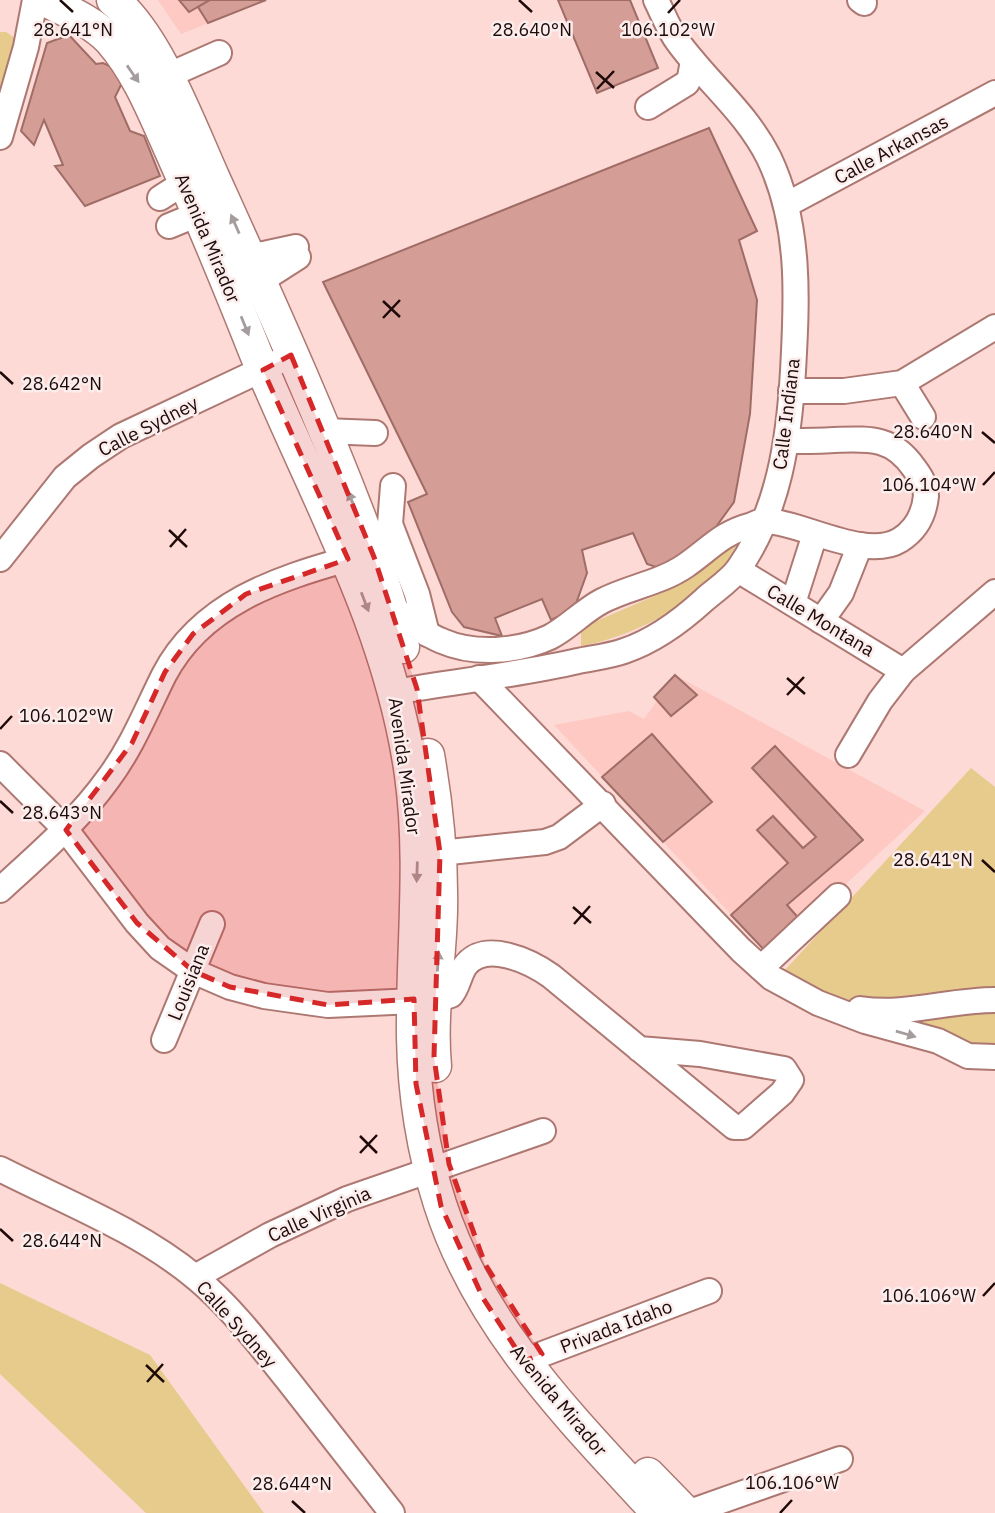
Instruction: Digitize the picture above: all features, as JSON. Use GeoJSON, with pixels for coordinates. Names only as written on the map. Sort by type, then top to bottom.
{"type":"FeatureCollection","features":[{"type":"Feature","properties":{"kind":"main road","name":"Avenida Mirador"},"geometry":{"type":"LineString","coordinates":[[45,0],[75,15],[108,38],[144,89],[173,190],[201,219],[262,370],[361,558],[390,605],[406,690],[435,799],[440,853],[441,909],[425,1000],[416,1084],[440,1167],[441,1206],[464,1261],[483,1298],[533,1357],[583,1403],[687,1513]]}},
{"type":"Feature","properties":{"kind":"main road","name":"Avenida Mirador"},"geometry":{"type":"LineString","coordinates":[[113,0],[129,12],[167,76],[324,431],[361,558],[381,644],[406,690],[407,752],[416,821],[425,1000]]}},
{"type":"Feature","properties":{"kind":"main road","name":"Avenida Mirador"},"geometry":{"type":"LineString","coordinates":[[533,1357],[560,1406],[658,1513]]}},
{"type":"Feature","properties":{"kind":"street"},"geometry":{"type":"LineString","coordinates":[[0,137],[26,47],[35,0]]}},
{"type":"Feature","properties":{"kind":"street","name":"Calle Indiana"},"geometry":{"type":"LineString","coordinates":[[406,690],[540,670],[625,651],[685,617],[738,570],[765,521],[787,441],[792,391],[795,260],[786,205],[769,158],[742,114],[676,39],[656,0]]}},
{"type":"Feature","properties":{"kind":"street"},"geometry":{"type":"LineString","coordinates":[[167,76],[219,53]]}},
{"type":"Feature","properties":{"kind":"street"},"geometry":{"type":"LineString","coordinates":[[693,61],[691,77],[687,83],[648,107],[711,81]]}},
{"type":"Feature","properties":{"kind":"street","name":"Calle Arkansas"},"geometry":{"type":"LineString","coordinates":[[786,205],[995,93]]}},
{"type":"Feature","properties":{"kind":"street"},"geometry":{"type":"LineString","coordinates":[[169,226],[186,219],[201,219]]}},
{"type":"Feature","properties":{"kind":"street"},"geometry":{"type":"LineString","coordinates":[[254,270],[297,252]]}},
{"type":"Feature","properties":{"kind":"street"},"geometry":{"type":"LineString","coordinates":[[792,391],[844,391],[902,383],[995,327]]}},
{"type":"Feature","properties":{"kind":"street","name":"Calle Sydney"},"geometry":{"type":"LineString","coordinates":[[0,559],[65,477],[91,456],[121,436],[291,355]]}},
{"type":"Feature","properties":{"kind":"street"},"geometry":{"type":"LineString","coordinates":[[902,383],[923,417]]}},
{"type":"Feature","properties":{"kind":"street"},"geometry":{"type":"LineString","coordinates":[[324,431],[375,432]]}},
{"type":"Feature","properties":{"kind":"street"},"geometry":{"type":"LineString","coordinates":[[390,605],[427,634],[442,642],[479,650],[528,645],[564,629],[603,601],[672,574],[735,529],[765,521],[860,545],[892,544],[916,526],[923,512],[926,494],[922,479],[894,448],[865,438],[787,441]]}},
{"type":"Feature","properties":{"kind":"street"},"geometry":{"type":"LineString","coordinates":[[393,486],[390,523],[417,594],[427,634]]}},
{"type":"Feature","properties":{"kind":"street"},"geometry":{"type":"LineString","coordinates":[[0,890],[66,830],[108,780],[126,753],[165,673],[193,634],[246,594],[299,573],[361,558],[390,523]]}},
{"type":"Feature","properties":{"kind":"street"},"geometry":{"type":"LineString","coordinates":[[793,603],[815,534]]}},
{"type":"Feature","properties":{"kind":"street"},"geometry":{"type":"LineString","coordinates":[[821,621],[841,593],[860,545]]}},
{"type":"Feature","properties":{"kind":"street","name":"Calle Montana"},"geometry":{"type":"LineString","coordinates":[[738,570],[903,671]]}},
{"type":"Feature","properties":{"kind":"street"},"geometry":{"type":"LineString","coordinates":[[848,755],[880,701],[903,671],[995,592]]}},
{"type":"Feature","properties":{"kind":"street"},"geometry":{"type":"LineString","coordinates":[[528,645],[540,670]]}},
{"type":"Feature","properties":{"kind":"street"},"geometry":{"type":"LineString","coordinates":[[479,678],[772,978],[818,1003],[865,1021],[938,1041],[968,1056],[995,1057]]}},
{"type":"Feature","properties":{"kind":"street"},"geometry":{"type":"LineString","coordinates":[[0,764],[66,830],[137,923],[160,948],[193,971],[230,987],[328,1005],[425,1000],[451,995],[464,968],[471,960],[480,956],[508,955],[531,963],[551,976],[639,1049],[734,1127],[743,1127],[782,1093],[791,1080],[783,1069],[700,1054],[639,1049]]}},
{"type":"Feature","properties":{"kind":"street"},"geometry":{"type":"LineString","coordinates":[[440,853],[545,842],[559,837],[603,804]]}},
{"type":"Feature","properties":{"kind":"street"},"geometry":{"type":"LineString","coordinates":[[761,968],[838,896]]}},
{"type":"Feature","properties":{"kind":"street","name":"Louisiana"},"geometry":{"type":"LineString","coordinates":[[164,1041],[212,924]]}},
{"type":"Feature","properties":{"kind":"street"},"geometry":{"type":"LineString","coordinates":[[818,1003],[890,1012],[995,1000]]}},
{"type":"Feature","properties":{"kind":"street","name":"Calle Virginia"},"geometry":{"type":"LineString","coordinates":[[195,1277],[310,1215],[347,1199],[543,1131]]}},
{"type":"Feature","properties":{"kind":"street","name":"Calle Sydney"},"geometry":{"type":"LineString","coordinates":[[0,1169],[121,1230],[195,1277],[262,1348],[392,1513]]}},
{"type":"Feature","properties":{"kind":"street","name":"Privada Idaho"},"geometry":{"type":"LineString","coordinates":[[533,1357],[709,1291]]}},
{"type":"Feature","properties":{"kind":"street"},"geometry":{"type":"LineString","coordinates":[[687,1513],[839,1459]]}},
{"type":"Feature","properties":{"kind":"highlighted area"},"geometry":{"type":"Polygon","coordinates":[[[291,355],[374,557],[417,689],[440,853],[434,1057],[449,1164],[485,1264],[542,1354],[524,1361],[483,1298],[441,1206],[416,1084],[414,999],[328,1005],[230,987],[193,971],[137,923],[66,830],[132,743],[165,672],[193,634],[246,594],[348,559],[263,370],[291,355]]]}},
{"type":"Feature","properties":{"kind":"shaded area"},"geometry":{"type":"Polygon","coordinates":[[[158,0],[266,0],[181,34],[158,0]]]}},
{"type":"Feature","properties":{"kind":"shaded area"},"geometry":{"type":"Polygon","coordinates":[[[0,32],[6,32],[15,38],[15,47],[0,112],[0,32]]]}},
{"type":"Feature","properties":{"kind":"shaded area"},"geometry":{"type":"Polygon","coordinates":[[[730,543],[737,544],[723,568],[710,582],[677,607],[639,628],[581,646],[581,632],[587,625],[673,588],[730,543]]]}},
{"type":"Feature","properties":{"kind":"shaded area"},"geometry":{"type":"Polygon","coordinates":[[[675,675],[925,811],[769,955],[554,725],[629,711],[644,719],[675,675]]]}},
{"type":"Feature","properties":{"kind":"shaded area"},"geometry":{"type":"Polygon","coordinates":[[[971,768],[995,787],[995,988],[862,1004],[796,979],[785,970],[971,768]]]}},
{"type":"Feature","properties":{"kind":"shaded area"},"geometry":{"type":"Polygon","coordinates":[[[995,1007],[995,1052],[873,1016],[995,1007]]]}},
{"type":"Feature","properties":{"kind":"shaded area"},"geometry":{"type":"Polygon","coordinates":[[[0,1283],[150,1355],[264,1513],[146,1513],[0,1374],[0,1283]]]}},
{"type":"Feature","properties":{"kind":"building"},"geometry":{"type":"Polygon","coordinates":[[[179,0],[210,0],[189,12],[179,0]]]}},
{"type":"Feature","properties":{"kind":"building"},"geometry":{"type":"Polygon","coordinates":[[[210,0],[266,0],[208,23],[198,7],[210,0]]]}},
{"type":"Feature","properties":{"kind":"building"},"geometry":{"type":"Polygon","coordinates":[[[558,0],[630,0],[658,68],[597,93],[558,0]]]}},
{"type":"Feature","properties":{"kind":"building"},"geometry":{"type":"Polygon","coordinates":[[[69,35],[96,64],[103,63],[120,74],[121,85],[115,97],[130,131],[144,136],[160,176],[85,206],[55,166],[63,165],[44,120],[34,145],[21,131],[47,43],[69,35]]]}},
{"type":"Feature","properties":{"kind":"building"},"geometry":{"type":"Polygon","coordinates":[[[709,128],[757,231],[739,240],[757,300],[750,414],[734,502],[705,542],[662,569],[647,564],[633,533],[582,550],[587,573],[574,609],[551,620],[542,599],[495,618],[502,636],[464,627],[452,612],[408,502],[427,494],[323,282],[709,128]]]}},
{"type":"Feature","properties":{"kind":"building"},"geometry":{"type":"Polygon","coordinates":[[[675,675],[697,695],[671,716],[654,697],[675,675]]]}},
{"type":"Feature","properties":{"kind":"building"},"geometry":{"type":"Polygon","coordinates":[[[652,734],[712,802],[663,842],[602,777],[652,734]]]}},
{"type":"Feature","properties":{"kind":"building"},"geometry":{"type":"Polygon","coordinates":[[[775,746],[863,840],[787,905],[803,923],[769,955],[731,915],[788,863],[757,830],[773,816],[803,848],[816,837],[752,768],[775,746]]]}}]}
